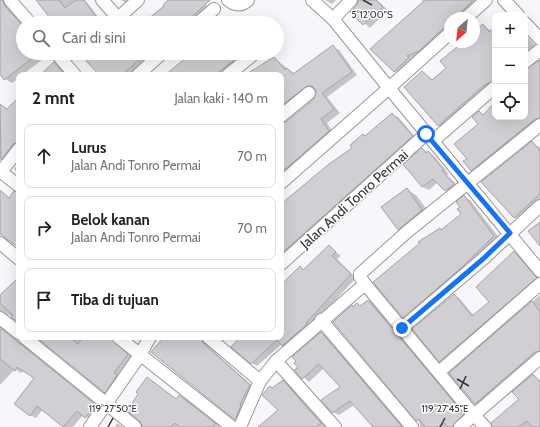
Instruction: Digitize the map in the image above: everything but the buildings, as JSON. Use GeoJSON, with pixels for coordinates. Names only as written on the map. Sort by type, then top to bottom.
{"type":"FeatureCollection","features":[{"type":"Feature","properties":{"kind":"street"},"geometry":{"type":"LineString","coordinates":[[10,0],[24,16]]}},
{"type":"Feature","properties":{"kind":"street"},"geometry":{"type":"LineString","coordinates":[[102,0],[112,16]]}},
{"type":"Feature","properties":{"kind":"street"},"geometry":{"type":"LineString","coordinates":[[120,16],[138,0]]}},
{"type":"Feature","properties":{"kind":"street"},"geometry":{"type":"LineString","coordinates":[[228,0],[238,5],[243,4],[248,0]]}},
{"type":"Feature","properties":{"kind":"street"},"geometry":{"type":"LineString","coordinates":[[312,0],[333,19],[429,138],[510,233],[540,271]]}},
{"type":"Feature","properties":{"kind":"street"},"geometry":{"type":"LineString","coordinates":[[333,19],[351,0]]}},
{"type":"Feature","properties":{"kind":"street"},"geometry":{"type":"LineString","coordinates":[[473,12],[486,0]]}},
{"type":"Feature","properties":{"kind":"street"},"geometry":{"type":"LineString","coordinates":[[508,1],[516,12]]}},
{"type":"Feature","properties":{"kind":"street"},"geometry":{"type":"LineString","coordinates":[[206,16],[214,9]]}},
{"type":"Feature","properties":{"kind":"street"},"geometry":{"type":"LineString","coordinates":[[528,26],[540,39]]}},
{"type":"Feature","properties":{"kind":"street"},"geometry":{"type":"LineString","coordinates":[[284,180],[444,38]]}},
{"type":"Feature","properties":{"kind":"street"},"geometry":{"type":"LineString","coordinates":[[528,60],[540,50]]}},
{"type":"Feature","properties":{"kind":"street"},"geometry":{"type":"LineString","coordinates":[[62,60],[72,72]]}},
{"type":"Feature","properties":{"kind":"street"},"geometry":{"type":"LineString","coordinates":[[141,72],[154,60]]}},
{"type":"Feature","properties":{"kind":"street"},"geometry":{"type":"LineString","coordinates":[[232,72],[246,60]]}},
{"type":"Feature","properties":{"kind":"street","name":"Jalan Andi Tonro Permai"},"geometry":{"type":"LineString","coordinates":[[284,261],[429,138],[492,89]]}},
{"type":"Feature","properties":{"kind":"street"},"geometry":{"type":"LineString","coordinates":[[284,114],[309,93]]}},
{"type":"Feature","properties":{"kind":"street"},"geometry":{"type":"LineString","coordinates":[[485,427],[360,277],[363,271],[408,231],[468,185],[540,125]]}},
{"type":"Feature","properties":{"kind":"street"},"geometry":{"type":"LineString","coordinates":[[16,153],[1,172],[16,184]]}},
{"type":"Feature","properties":{"kind":"street"},"geometry":{"type":"LineString","coordinates":[[402,328],[483,259],[540,206]]}},
{"type":"Feature","properties":{"kind":"street"},"geometry":{"type":"LineString","coordinates":[[0,243],[16,256]]}},
{"type":"Feature","properties":{"kind":"street"},"geometry":{"type":"LineString","coordinates":[[240,427],[260,380],[276,361],[321,320],[365,284]]}},
{"type":"Feature","properties":{"kind":"street"},"geometry":{"type":"LineString","coordinates":[[439,372],[540,284]]}},
{"type":"Feature","properties":{"kind":"street"},"geometry":{"type":"LineString","coordinates":[[0,318],[16,331]]}},
{"type":"Feature","properties":{"kind":"street"},"geometry":{"type":"LineString","coordinates":[[321,320],[412,427]]}},
{"type":"Feature","properties":{"kind":"street"},"geometry":{"type":"LineString","coordinates":[[28,340],[135,427]]}},
{"type":"Feature","properties":{"kind":"street"},"geometry":{"type":"LineString","coordinates":[[122,340],[232,427]]}},
{"type":"Feature","properties":{"kind":"street"},"geometry":{"type":"LineString","coordinates":[[90,427],[140,355],[148,340]]}},
{"type":"Feature","properties":{"kind":"street"},"geometry":{"type":"LineString","coordinates":[[212,340],[260,380]]}},
{"type":"Feature","properties":{"kind":"street"},"geometry":{"type":"LineString","coordinates":[[460,427],[540,358]]}},
{"type":"Feature","properties":{"kind":"street"},"geometry":{"type":"LineString","coordinates":[[276,361],[335,427]]}},
{"type":"Feature","properties":{"kind":"route"},"geometry":{"type":"LineString","coordinates":[[402,328],[483,259],[510,233],[426,134]]}}]}
